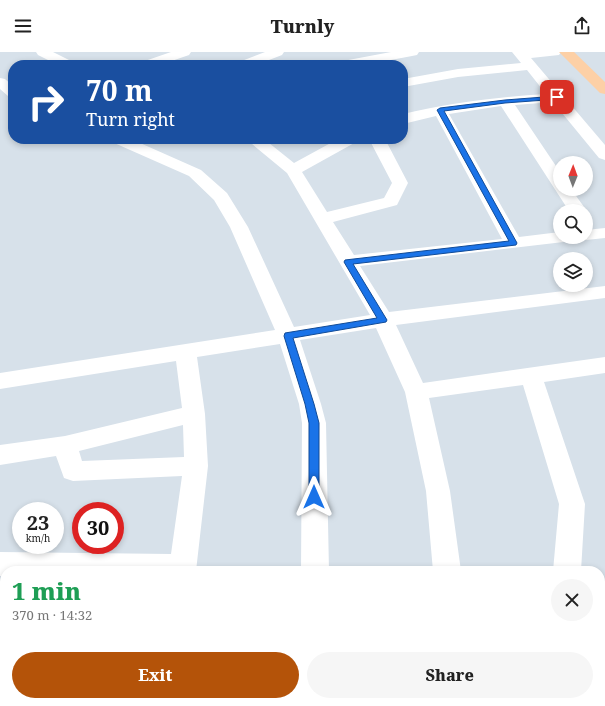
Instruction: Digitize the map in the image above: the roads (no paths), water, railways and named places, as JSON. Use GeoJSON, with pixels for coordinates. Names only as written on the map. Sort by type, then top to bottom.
{"type":"FeatureCollection","features":[{"type":"Feature","properties":{"kind":"main road"},"geometry":{"type":"LineString","coordinates":[[566,52],[605,90]]}},
{"type":"Feature","properties":{"kind":"street"},"geometry":{"type":"LineString","coordinates":[[43,52],[58,60]]}},
{"type":"Feature","properties":{"kind":"street"},"geometry":{"type":"LineString","coordinates":[[161,60],[184,52]]}},
{"type":"Feature","properties":{"kind":"street"},"geometry":{"type":"LineString","coordinates":[[257,60],[277,52]]}},
{"type":"Feature","properties":{"kind":"street"},"geometry":{"type":"LineString","coordinates":[[370,60],[412,52]]}},
{"type":"Feature","properties":{"kind":"street"},"geometry":{"type":"LineString","coordinates":[[521,53],[554,52]]}},
{"type":"Feature","properties":{"kind":"street"},"geometry":{"type":"LineString","coordinates":[[521,53],[605,155]]}},
{"type":"Feature","properties":{"kind":"street"},"geometry":{"type":"LineString","coordinates":[[408,82],[458,73],[531,66]]}},
{"type":"Feature","properties":{"kind":"street"},"geometry":{"type":"LineString","coordinates":[[0,82],[8,89]]}},
{"type":"Feature","properties":{"kind":"street"},"geometry":{"type":"LineString","coordinates":[[408,118],[440,110],[505,101],[557,97]]}},
{"type":"Feature","properties":{"kind":"street"},"geometry":{"type":"LineString","coordinates":[[505,101],[553,173]]}},
{"type":"Feature","properties":{"kind":"street"},"geometry":{"type":"LineString","coordinates":[[440,110],[513,243]]}},
{"type":"Feature","properties":{"kind":"street"},"geometry":{"type":"LineString","coordinates":[[129,144],[195,173],[222,197],[240,227],[288,336],[310,404],[314,423],[314,566]]}},
{"type":"Feature","properties":{"kind":"street"},"geometry":{"type":"LineString","coordinates":[[260,144],[293,170],[383,320],[416,392],[438,491],[446,566]]}},
{"type":"Feature","properties":{"kind":"street"},"geometry":{"type":"LineString","coordinates":[[293,170],[341,144]]}},
{"type":"Feature","properties":{"kind":"street"},"geometry":{"type":"LineString","coordinates":[[322,220],[391,201],[400,183],[380,144]]}},
{"type":"Feature","properties":{"kind":"street"},"geometry":{"type":"LineString","coordinates":[[348,262],[553,238]]}},
{"type":"Feature","properties":{"kind":"street"},"geometry":{"type":"LineString","coordinates":[[0,380],[383,320],[605,292]]}},
{"type":"Feature","properties":{"kind":"street"},"geometry":{"type":"LineString","coordinates":[[182,566],[196,466],[194,414],[185,350]]}},
{"type":"Feature","properties":{"kind":"street"},"geometry":{"type":"LineString","coordinates":[[416,392],[605,365]]}},
{"type":"Feature","properties":{"kind":"street"},"geometry":{"type":"LineString","coordinates":[[531,375],[572,504],[566,566]]}},
{"type":"Feature","properties":{"kind":"street"},"geometry":{"type":"LineString","coordinates":[[0,455],[65,445],[194,414]]}},
{"type":"Feature","properties":{"kind":"street"},"geometry":{"type":"LineString","coordinates":[[65,445],[73,470],[196,466]]}},
{"type":"Feature","properties":{"kind":"street"},"geometry":{"type":"LineString","coordinates":[[0,564],[91,566]]}}]}
